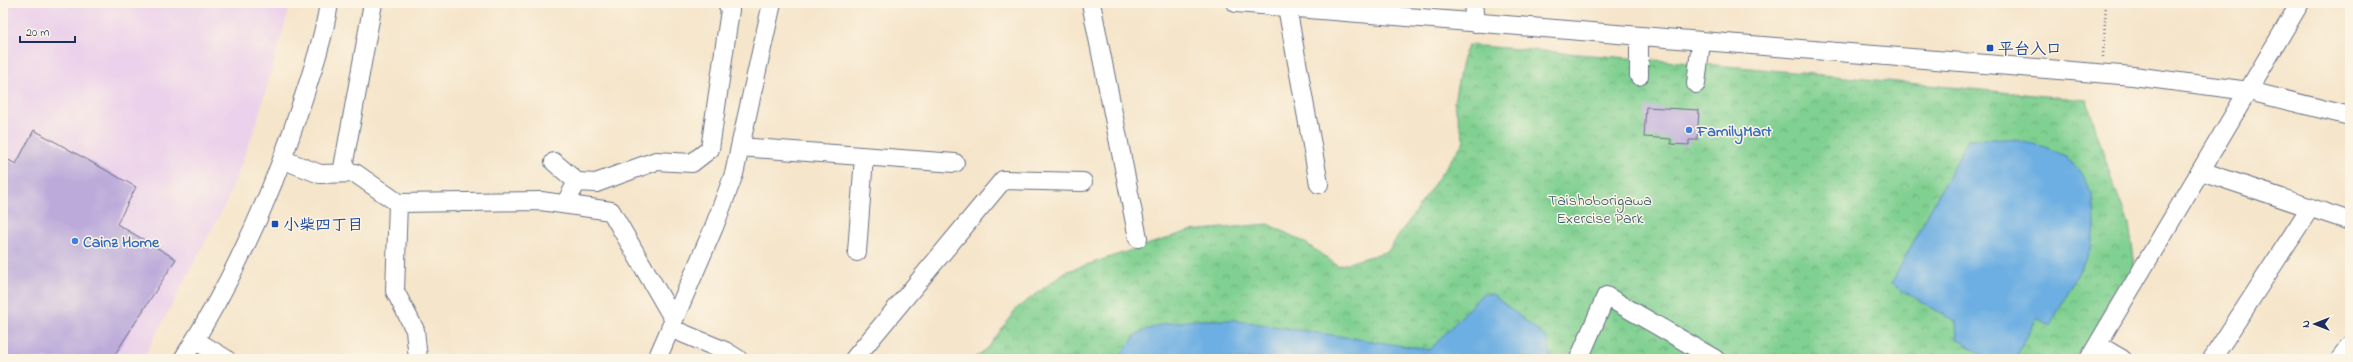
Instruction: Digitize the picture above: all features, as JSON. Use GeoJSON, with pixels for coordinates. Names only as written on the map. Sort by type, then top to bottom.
{"type":"FeatureCollection","features":[{"type":"Feature","properties":{"kind":"street"},"geometry":{"type":"LineString","coordinates":[[183,359],[239,263],[284,160],[311,74],[329,3]]}},
{"type":"Feature","properties":{"kind":"street"},"geometry":{"type":"LineString","coordinates":[[342,173],[373,3]]}},
{"type":"Feature","properties":{"kind":"street"},"geometry":{"type":"LineString","coordinates":[[554,162],[577,182],[596,183],[656,160],[692,164],[710,149],[730,10],[727,3]]}},
{"type":"Feature","properties":{"kind":"street"},"geometry":{"type":"LineString","coordinates":[[657,359],[714,228],[734,174],[772,3]]}},
{"type":"Feature","properties":{"kind":"street"},"geometry":{"type":"LineString","coordinates":[[1091,3],[1138,238]]}},
{"type":"Feature","properties":{"kind":"street"},"geometry":{"type":"LineString","coordinates":[[1236,3],[2103,74],[2194,83],[2249,91],[2350,116]]}},
{"type":"Feature","properties":{"kind":"street"},"geometry":{"type":"LineString","coordinates":[[1473,3],[1475,23]]}},
{"type":"Feature","properties":{"kind":"street"},"geometry":{"type":"LineString","coordinates":[[2122,359],[2094,352],[2300,3]]}},
{"type":"Feature","properties":{"kind":"street"},"geometry":{"type":"LineString","coordinates":[[1287,8],[1319,184]]}},
{"type":"Feature","properties":{"kind":"street"},"geometry":{"type":"LineString","coordinates":[[1638,37],[1638,76]]}},
{"type":"Feature","properties":{"kind":"street"},"geometry":{"type":"LineString","coordinates":[[1696,84],[1701,42]]}},
{"type":"Feature","properties":{"kind":"street"},"geometry":{"type":"LineString","coordinates":[[740,147],[955,164]]}},
{"type":"Feature","properties":{"kind":"street"},"geometry":{"type":"LineString","coordinates":[[857,252],[864,156]]}},
{"type":"Feature","properties":{"kind":"street"},"geometry":{"type":"LineString","coordinates":[[284,160],[320,174],[355,173],[398,203],[541,201],[611,211],[672,324],[738,359]]}},
{"type":"Feature","properties":{"kind":"street"},"geometry":{"type":"LineString","coordinates":[[2200,171],[2350,222]]}},
{"type":"Feature","properties":{"kind":"street"},"geometry":{"type":"LineString","coordinates":[[854,359],[1003,180],[1083,182]]}},
{"type":"Feature","properties":{"kind":"street"},"geometry":{"type":"LineString","coordinates":[[565,204],[577,182]]}},
{"type":"Feature","properties":{"kind":"street"},"geometry":{"type":"LineString","coordinates":[[398,203],[395,292],[414,330],[418,359]]}},
{"type":"Feature","properties":{"kind":"street"},"geometry":{"type":"LineString","coordinates":[[2212,359],[2310,208]]}},
{"type":"Feature","properties":{"kind":"street"},"geometry":{"type":"LineString","coordinates":[[1579,359],[1606,296],[1715,359]]}},
{"type":"Feature","properties":{"kind":"street"},"geometry":{"type":"LineString","coordinates":[[195,340],[226,359]]}},
{"type":"Feature","properties":{"kind":"street"},"geometry":{"type":"LineString","coordinates":[[2340,359],[2350,346]]}},
{"type":"Feature","properties":{"kind":"path"},"geometry":{"type":"LineString","coordinates":[[2103,74],[2106,3]]}},
{"type":"Feature","properties":{"kind":"shaded area"},"geometry":{"type":"Polygon","coordinates":[[[3,3],[291,3],[254,131],[225,205],[143,359],[3,359],[3,3]]]}},
{"type":"Feature","properties":{"kind":"green space","name":"Taishoborigawa Exercise Park"},"geometry":{"type":"Polygon","coordinates":[[[1468,45],[1739,67],[2087,100],[2112,181],[2129,224],[2136,273],[2084,359],[973,359],[988,348],[1016,309],[1065,272],[1189,231],[1268,224],[1304,242],[1338,266],[1388,251],[1464,141],[1454,102],[1462,61],[1468,45]]]}},
{"type":"Feature","properties":{"kind":"water"},"geometry":{"type":"Polygon","coordinates":[[[1968,139],[2010,139],[2042,146],[2066,156],[2083,176],[2093,196],[2095,220],[2091,249],[2050,326],[2037,318],[2015,359],[1988,359],[1957,339],[1956,322],[1891,284],[1968,139]]]}},
{"type":"Feature","properties":{"kind":"water"},"geometry":{"type":"Polygon","coordinates":[[[1482,294],[1492,294],[1547,338],[1552,359],[1117,359],[1138,333],[1163,324],[1196,320],[1233,320],[1430,350],[1482,294]]]}},
{"type":"Feature","properties":{"kind":"building"},"geometry":{"type":"Polygon","coordinates":[[[1646,107],[1699,110],[1697,140],[1689,140],[1689,145],[1671,144],[1671,139],[1644,137],[1646,107]]]}},
{"type":"Feature","properties":{"kind":"building","name":"Cainz Home"},"geometry":{"type":"Polygon","coordinates":[[[34,130],[136,187],[117,224],[176,259],[112,359],[3,359],[3,157],[16,164],[34,130]]]}},
{"type":"Feature","properties":{"kind":"place","name":"平台入口"},"geometry":{"type":"Point","coordinates":[1990,48]}},
{"type":"Feature","properties":{"kind":"place","name":"FamilyMart"},"geometry":{"type":"Point","coordinates":[1689,130]}},
{"type":"Feature","properties":{"kind":"place","name":"小柴四丁目"},"geometry":{"type":"Point","coordinates":[275,224]}},
{"type":"Feature","properties":{"kind":"place","name":"Cainz Home"},"geometry":{"type":"Point","coordinates":[75,241]}}]}
